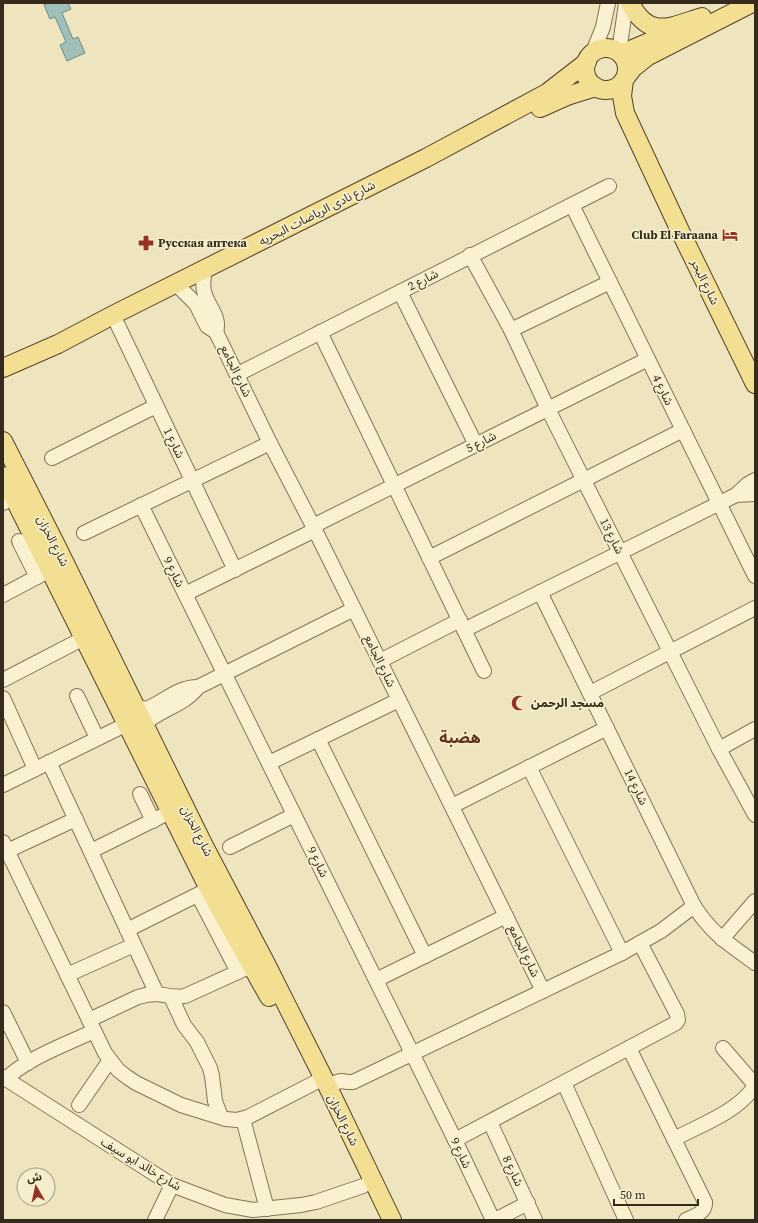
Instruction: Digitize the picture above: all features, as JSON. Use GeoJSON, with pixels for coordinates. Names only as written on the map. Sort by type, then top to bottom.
{"type":"FeatureCollection","features":[{"type":"Feature","properties":{"kind":"main road"},"geometry":{"type":"LineString","coordinates":[[630,3],[639,17],[645,23],[653,27],[662,28],[673,26],[702,17]]}},
{"type":"Feature","properties":{"kind":"main road"},"geometry":{"type":"LineString","coordinates":[[620,53],[656,40],[730,3]]}},
{"type":"Feature","properties":{"kind":"main road"},"geometry":{"type":"LineString","coordinates":[[625,78],[627,65],[625,59],[620,53],[609,48],[603,48],[590,57],[586,73],[588,79],[598,88],[612,89],[617,87],[625,78],[632,68],[648,56],[752,3]]}},
{"type":"Feature","properties":{"kind":"main road","name":"شارع نادى الرياضات البحريه"},"geometry":{"type":"LineString","coordinates":[[3,368],[58,344],[426,158],[547,93],[590,57]]}},
{"type":"Feature","properties":{"kind":"main road","name":"شارع البحر"},"geometry":{"type":"LineString","coordinates":[[625,78],[622,96],[625,113],[682,235],[755,384]]}},
{"type":"Feature","properties":{"kind":"main road","name":"شارع نادى الرياضات البحريه"},"geometry":{"type":"LineString","coordinates":[[426,158],[509,124],[551,103],[580,91],[598,88]]}},
{"type":"Feature","properties":{"kind":"main road","name":"شارع البحر"},"geometry":{"type":"LineString","coordinates":[[598,88],[609,95],[625,113]]}},
{"type":"Feature","properties":{"kind":"main road","name":"شارع نادى الرياضات البحريه"},"geometry":{"type":"LineString","coordinates":[[3,379],[58,344]]}},
{"type":"Feature","properties":{"kind":"main road","name":"شارع الخزان"},"geometry":{"type":"LineString","coordinates":[[3,441],[56,545],[210,858],[251,965]]}},
{"type":"Feature","properties":{"kind":"main road","name":"شارع الخزان"},"geometry":{"type":"LineString","coordinates":[[3,476],[8,501],[43,573],[84,638],[127,724],[170,812],[203,892],[251,965],[321,1084],[392,1220]]}},
{"type":"Feature","properties":{"kind":"main road","name":"شارع الخزان"},"geometry":{"type":"LineString","coordinates":[[321,1084],[363,1186],[380,1220]]}},
{"type":"Feature","properties":{"kind":"street"},"geometry":{"type":"LineString","coordinates":[[590,57],[603,27],[608,3]]}},
{"type":"Feature","properties":{"kind":"street"},"geometry":{"type":"LineString","coordinates":[[620,53],[626,3]]}},
{"type":"Feature","properties":{"kind":"street","name":"شارع 2"},"geometry":{"type":"LineString","coordinates":[[238,374],[609,186]]}},
{"type":"Feature","properties":{"kind":"street","name":"شارع 4"},"geometry":{"type":"LineString","coordinates":[[572,205],[755,576]]}},
{"type":"Feature","properties":{"kind":"street","name":"شارع 13"},"geometry":{"type":"LineString","coordinates":[[470,256],[511,330],[548,409],[620,553],[719,749],[755,815]]}},
{"type":"Feature","properties":{"kind":"street","name":"شارع الجامع"},"geometry":{"type":"LineString","coordinates":[[205,269],[203,290],[217,318],[218,323],[216,332]]}},
{"type":"Feature","properties":{"kind":"street"},"geometry":{"type":"LineString","coordinates":[[511,330],[610,282]]}},
{"type":"Feature","properties":{"kind":"street","name":"شارع الجامع"},"geometry":{"type":"LineString","coordinates":[[176,284],[196,304],[207,326],[216,332],[238,374],[270,443],[314,528],[543,991]]}},
{"type":"Feature","properties":{"kind":"street"},"geometry":{"type":"LineString","coordinates":[[400,292],[476,445]]}},
{"type":"Feature","properties":{"kind":"street","name":"شارع 1"},"geometry":{"type":"LineString","coordinates":[[113,315],[234,570]]}},
{"type":"Feature","properties":{"kind":"street"},"geometry":{"type":"LineString","coordinates":[[320,332],[484,671]]}},
{"type":"Feature","properties":{"kind":"street","name":"شارع 5"},"geometry":{"type":"LineString","coordinates":[[185,594],[394,486],[648,359]]}},
{"type":"Feature","properties":{"kind":"street"},"geometry":{"type":"LineString","coordinates":[[52,458],[156,406]]}},
{"type":"Feature","properties":{"kind":"street"},"geometry":{"type":"LineString","coordinates":[[429,558],[683,430]]}},
{"type":"Feature","properties":{"kind":"street"},"geometry":{"type":"LineString","coordinates":[[84,533],[270,443]]}},
{"type":"Feature","properties":{"kind":"street"},"geometry":{"type":"LineString","coordinates":[[380,661],[540,592],[719,504],[736,495],[744,487],[755,480]]}},
{"type":"Feature","properties":{"kind":"street"},"geometry":{"type":"LineString","coordinates":[[736,495],[755,494]]}},
{"type":"Feature","properties":{"kind":"street","name":"شارع 9"},"geometry":{"type":"LineString","coordinates":[[141,505],[494,1220]]}},
{"type":"Feature","properties":{"kind":"street"},"geometry":{"type":"LineString","coordinates":[[3,595],[43,573],[19,541]]}},
{"type":"Feature","properties":{"kind":"street","name":"شارع 14"},"geometry":{"type":"LineString","coordinates":[[540,592],[694,906],[704,921],[722,939],[755,963]]}},
{"type":"Feature","properties":{"kind":"street"},"geometry":{"type":"LineString","coordinates":[[590,693],[755,608]]}},
{"type":"Feature","properties":{"kind":"street"},"geometry":{"type":"LineString","coordinates":[[144,724],[161,712],[186,699],[198,687],[354,609]]}},
{"type":"Feature","properties":{"kind":"street"},"geometry":{"type":"LineString","coordinates":[[3,680],[84,638]]}},
{"type":"Feature","properties":{"kind":"street"},"geometry":{"type":"LineString","coordinates":[[135,706],[142,709],[148,708],[178,691],[189,687],[198,687]]}},
{"type":"Feature","properties":{"kind":"street"},"geometry":{"type":"LineString","coordinates":[[77,696],[98,738]]}},
{"type":"Feature","properties":{"kind":"street"},"geometry":{"type":"LineString","coordinates":[[3,698],[35,769]]}},
{"type":"Feature","properties":{"kind":"street"},"geometry":{"type":"LineString","coordinates":[[269,763],[399,700]]}},
{"type":"Feature","properties":{"kind":"street"},"geometry":{"type":"LineString","coordinates":[[3,785],[127,724]]}},
{"type":"Feature","properties":{"kind":"street"},"geometry":{"type":"LineString","coordinates":[[452,806],[607,728]]}},
{"type":"Feature","properties":{"kind":"street"},"geometry":{"type":"LineString","coordinates":[[719,749],[755,729]]}},
{"type":"Feature","properties":{"kind":"street"},"geometry":{"type":"LineString","coordinates":[[318,739],[425,956]]}},
{"type":"Feature","properties":{"kind":"street"},"geometry":{"type":"LineString","coordinates":[[49,762],[157,994]]}},
{"type":"Feature","properties":{"kind":"street"},"geometry":{"type":"LineString","coordinates":[[529,767],[622,953]]}},
{"type":"Feature","properties":{"kind":"street"},"geometry":{"type":"LineString","coordinates":[[140,794],[154,821]]}},
{"type":"Feature","properties":{"kind":"street"},"geometry":{"type":"LineString","coordinates":[[91,851],[170,812]]}},
{"type":"Feature","properties":{"kind":"street"},"geometry":{"type":"LineString","coordinates":[[210,858],[294,815]]}},
{"type":"Feature","properties":{"kind":"street"},"geometry":{"type":"LineString","coordinates":[[76,819],[5,847],[105,1053],[118,1070],[136,1083],[181,1105],[232,1120],[243,1119],[321,1084],[338,1081],[353,1082],[640,944],[661,931],[694,906]]}},
{"type":"Feature","properties":{"kind":"street"},"geometry":{"type":"LineString","coordinates":[[127,930],[203,892]]}},
{"type":"Feature","properties":{"kind":"street"},"geometry":{"type":"LineString","coordinates":[[722,939],[755,901]]}},
{"type":"Feature","properties":{"kind":"street"},"geometry":{"type":"LineString","coordinates":[[376,980],[506,916]]}},
{"type":"Feature","properties":{"kind":"street"},"geometry":{"type":"LineString","coordinates":[[455,1140],[676,1023],[678,1020],[677,1014],[640,944]]}},
{"type":"Feature","properties":{"kind":"street"},"geometry":{"type":"LineString","coordinates":[[67,975],[134,945]]}},
{"type":"Feature","properties":{"kind":"street"},"geometry":{"type":"LineString","coordinates":[[5,1078],[28,1062],[138,997],[157,994],[171,997],[185,996],[251,965]]}},
{"type":"Feature","properties":{"kind":"street"},"geometry":{"type":"LineString","coordinates":[[171,997],[184,1025],[197,1042],[210,1068],[214,1101],[221,1117]]}},
{"type":"Feature","properties":{"kind":"street"},"geometry":{"type":"LineString","coordinates":[[3,1012],[28,1062]]}},
{"type":"Feature","properties":{"kind":"street"},"geometry":{"type":"LineString","coordinates":[[628,1048],[705,1202],[702,1212],[686,1220]]}},
{"type":"Feature","properties":{"kind":"street"},"geometry":{"type":"LineString","coordinates":[[674,1139],[729,1111],[743,1101],[755,1085],[723,1048]]}},
{"type":"Feature","properties":{"kind":"street"},"geometry":{"type":"LineString","coordinates":[[79,1105],[110,1060]]}},
{"type":"Feature","properties":{"kind":"street","name":"شارع خالد ابو سيف"},"geometry":{"type":"LineString","coordinates":[[5,1078],[172,1185],[225,1205],[258,1213],[316,1202],[363,1186]]}},
{"type":"Feature","properties":{"kind":"street"},"geometry":{"type":"LineString","coordinates":[[564,1083],[626,1220]]}},
{"type":"Feature","properties":{"kind":"street"},"geometry":{"type":"LineString","coordinates":[[243,1119],[258,1213]]}},
{"type":"Feature","properties":{"kind":"street","name":"شارع 8"},"geometry":{"type":"LineString","coordinates":[[490,1122],[535,1220]]}},
{"type":"Feature","properties":{"kind":"street"},"geometry":{"type":"LineString","coordinates":[[155,1220],[172,1185]]}},
{"type":"Feature","properties":{"kind":"street"},"geometry":{"type":"LineString","coordinates":[[494,1220],[528,1203]]}},
{"type":"Feature","properties":{"kind":"water"},"geometry":{"type":"Polygon","coordinates":[[[49,3],[68,3],[71,9],[62,13],[73,39],[78,37],[85,53],[67,61],[60,45],[66,42],[55,17],[50,19],[44,5],[49,3]]]}},
{"type":"Feature","properties":{"kind":"place","name":"Club El Faraana"},"geometry":{"type":"Point","coordinates":[730,235]}},
{"type":"Feature","properties":{"kind":"place","name":"Русская аптека"},"geometry":{"type":"Point","coordinates":[146,243]}},
{"type":"Feature","properties":{"kind":"place","name":"مسجد الرحمن"},"geometry":{"type":"Point","coordinates":[519,703]}},
{"type":"Feature","properties":{"kind":"district","name":"هضبة"},"geometry":{"type":"Point","coordinates":[460,737]}}]}
